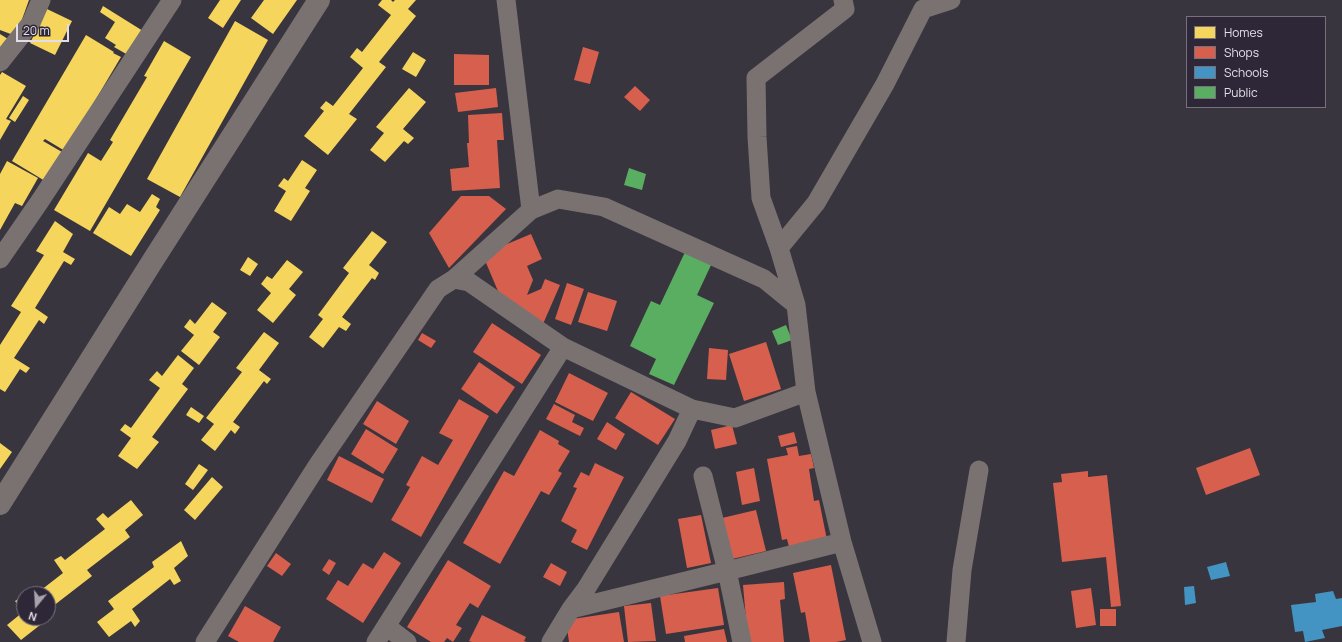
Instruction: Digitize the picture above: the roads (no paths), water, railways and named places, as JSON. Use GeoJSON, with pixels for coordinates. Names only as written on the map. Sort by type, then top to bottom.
{"type":"FeatureCollection","features":[{"type":"Feature","properties":{"kind":"street"},"geometry":{"type":"LineString","coordinates":[[0,62],[30,23],[41,0]]}},
{"type":"Feature","properties":{"kind":"street"},"geometry":{"type":"LineString","coordinates":[[0,259],[40,201],[172,0]]}},
{"type":"Feature","properties":{"kind":"street"},"geometry":{"type":"LineString","coordinates":[[0,504],[319,0]]}},
{"type":"Feature","properties":{"kind":"street"},"geometry":{"type":"LineString","coordinates":[[506,0],[531,210]]}},
{"type":"Feature","properties":{"kind":"street"},"geometry":{"type":"LineString","coordinates":[[843,0],[845,9],[756,78],[757,137],[761,198],[779,248],[796,305],[806,392],[842,542],[872,642]]}},
{"type":"Feature","properties":{"kind":"street"},"geometry":{"type":"LineString","coordinates":[[779,248],[816,203],[886,84],[923,9],[951,0]]}},
{"type":"Feature","properties":{"kind":"street"},"geometry":{"type":"LineString","coordinates":[[205,642],[326,453],[438,289],[454,279],[531,210],[558,199],[604,207],[764,279],[796,305]]}},
{"type":"Feature","properties":{"kind":"street"},"geometry":{"type":"LineString","coordinates":[[454,279],[469,282],[563,347],[692,410],[735,418],[806,392]]}},
{"type":"Feature","properties":{"kind":"street"},"geometry":{"type":"LineString","coordinates":[[376,642],[563,347]]}},
{"type":"Feature","properties":{"kind":"street"},"geometry":{"type":"LineString","coordinates":[[551,642],[571,609],[586,589],[678,441],[692,410]]}},
{"type":"Feature","properties":{"kind":"street"},"geometry":{"type":"LineString","coordinates":[[956,642],[962,570],[979,470]]}},
{"type":"Feature","properties":{"kind":"street"},"geometry":{"type":"LineString","coordinates":[[703,476],[727,571],[742,642]]}},
{"type":"Feature","properties":{"kind":"street"},"geometry":{"type":"LineString","coordinates":[[571,609],[842,542]]}},
{"type":"Feature","properties":{"kind":"street"},"geometry":{"type":"LineString","coordinates":[[386,626],[407,642]]}}]}
